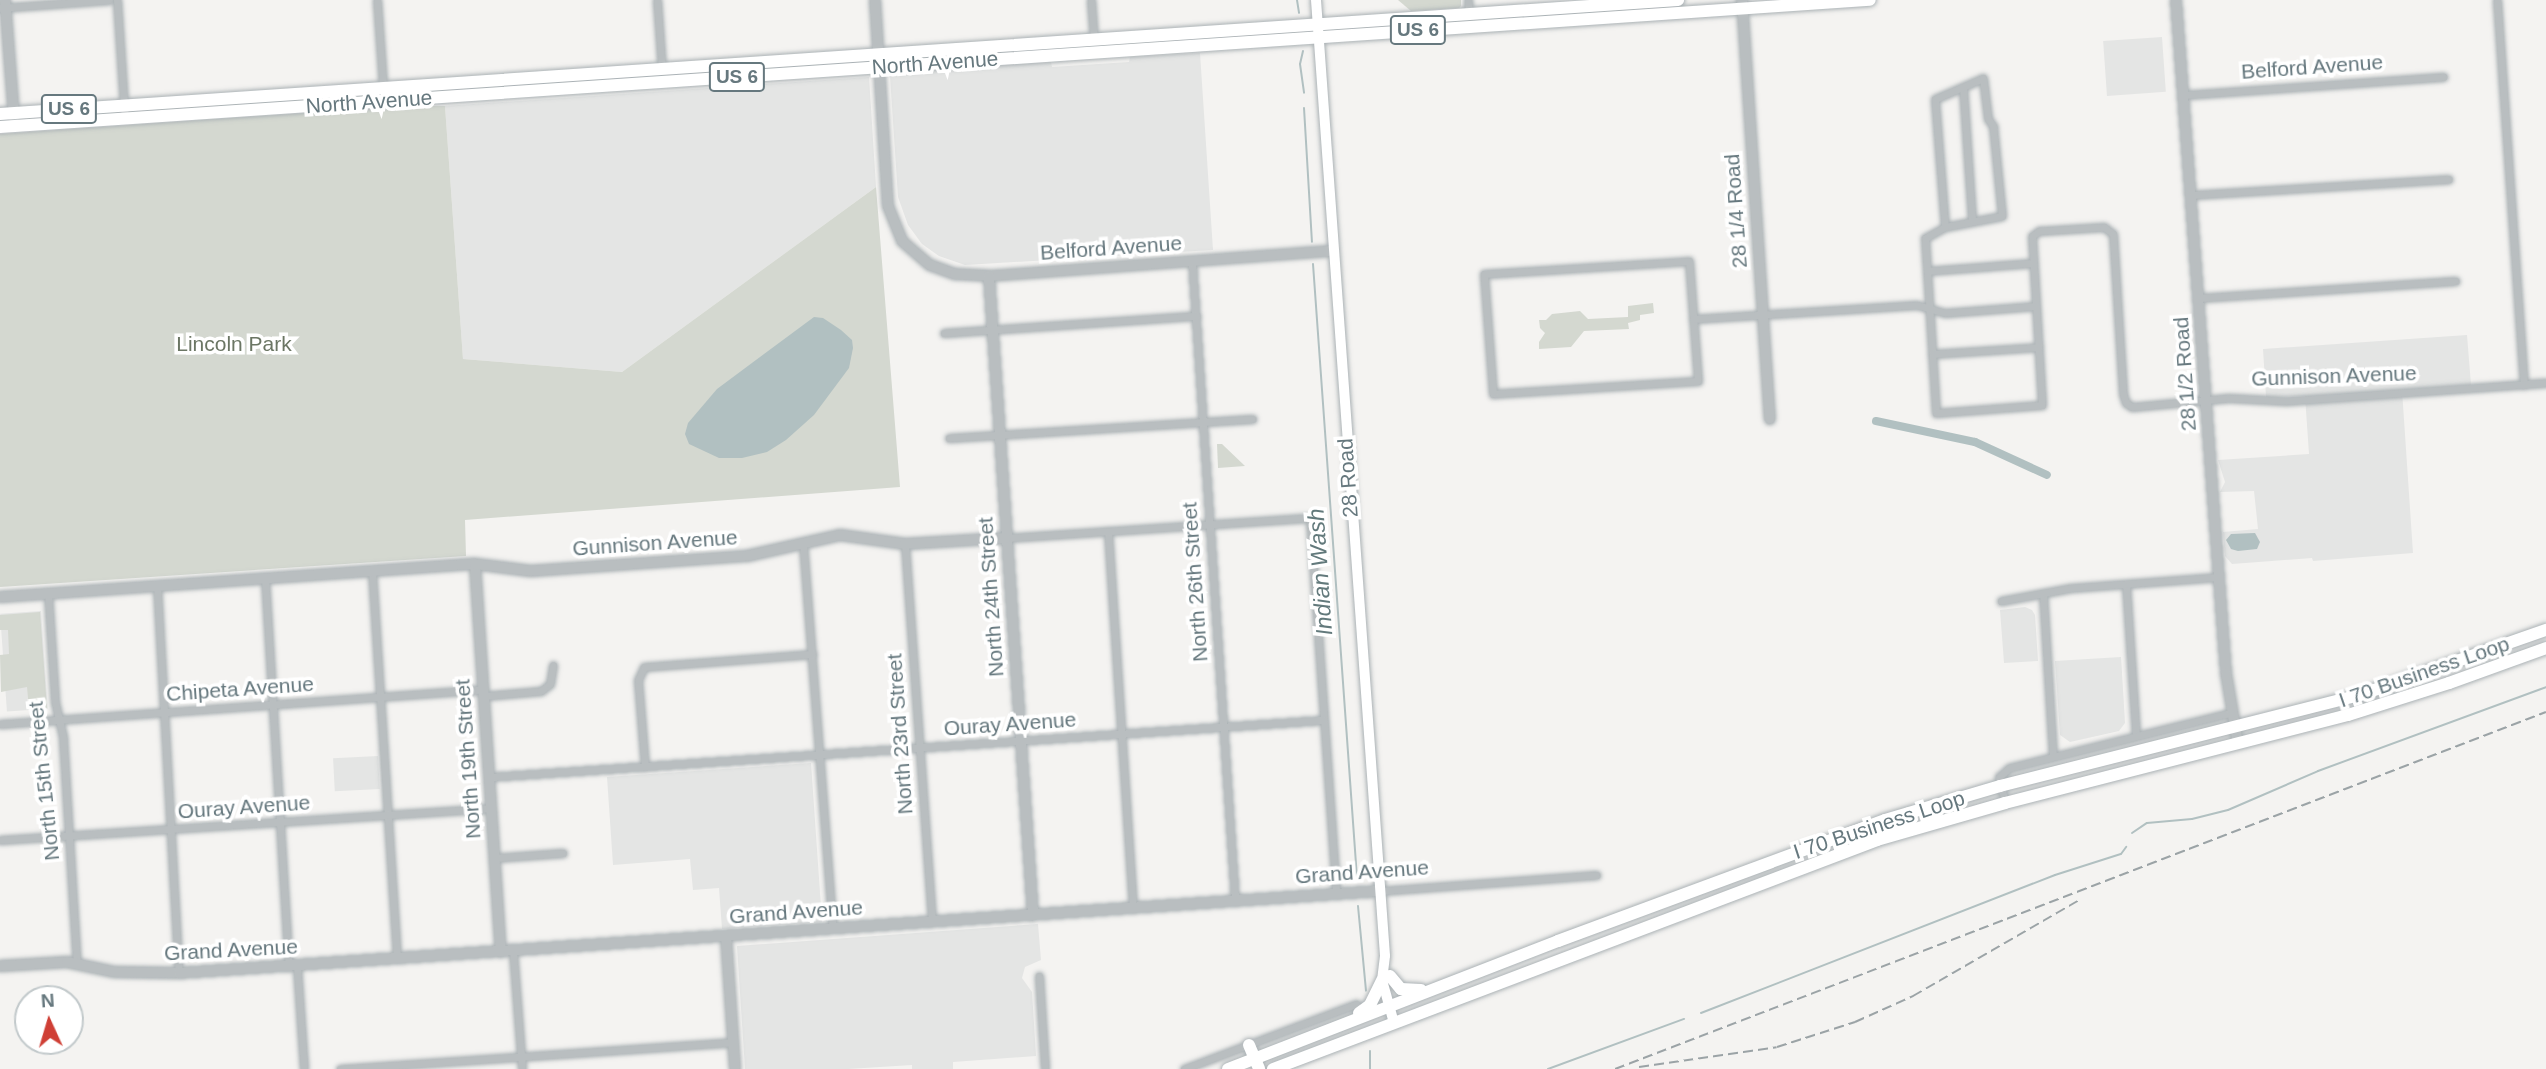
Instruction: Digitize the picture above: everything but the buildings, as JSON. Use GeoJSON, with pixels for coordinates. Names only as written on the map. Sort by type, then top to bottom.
{"type":"FeatureCollection","features":[{"type":"Feature","properties":{"kind":"main road","name":"28 Road"},"geometry":{"type":"LineString","coordinates":[[1316,0],[1316,30],[1386,979],[1394,1023]]}},
{"type":"Feature","properties":{"kind":"main road","name":"North Avenue"},"geometry":{"type":"LineString","coordinates":[[1094,46],[1141,49],[1161,41],[1248,34],[1261,28],[1406,31],[1476,26],[1678,0]]}},
{"type":"Feature","properties":{"kind":"main road"},"geometry":{"type":"LineString","coordinates":[[1793,5],[1807,0]]}},
{"type":"Feature","properties":{"kind":"main road","name":"North Avenue"},"geometry":{"type":"LineString","coordinates":[[384,94],[414,99],[574,81],[1316,30],[1469,14],[1536,10],[1587,13],[1870,0]]}},
{"type":"Feature","properties":{"kind":"main road"},"geometry":{"type":"LineString","coordinates":[[1476,26],[1485,18],[1515,16],[1536,10]]}},
{"type":"Feature","properties":{"kind":"main road"},"geometry":{"type":"LineString","coordinates":[[1406,31],[1431,22],[1458,21],[1469,14]]}},
{"type":"Feature","properties":{"kind":"main road","name":"North Avenue"},"geometry":{"type":"LineString","coordinates":[[0,127],[9,118],[384,94],[454,83],[528,78],[620,85],[626,78],[662,75],[717,65],[878,60]]}},
{"type":"Feature","properties":{"kind":"main road"},"geometry":{"type":"LineString","coordinates":[[466,95],[476,87],[505,85],[528,78]]}},
{"type":"Feature","properties":{"kind":"main road"},"geometry":{"type":"LineString","coordinates":[[414,99],[430,92],[448,90],[454,83]]}},
{"type":"Feature","properties":{"kind":"main road","name":"I 70 Business Loop"},"geometry":{"type":"LineString","coordinates":[[1228,1069],[1257,1064],[1389,1006],[1885,820],[2000,786],[2360,695],[2546,630]]}},
{"type":"Feature","properties":{"kind":"main road","name":"I 70 Business Loop"},"geometry":{"type":"LineString","coordinates":[[1273,1069],[1888,837],[2005,803],[2388,703],[2546,648]]}},
{"type":"Feature","properties":{"kind":"main road"},"geometry":{"type":"LineString","coordinates":[[1885,820],[1888,837]]}},
{"type":"Feature","properties":{"kind":"main road"},"geometry":{"type":"LineString","coordinates":[[1632,914],[1641,929]]}},
{"type":"Feature","properties":{"kind":"main road"},"geometry":{"type":"LineString","coordinates":[[1327,1031],[1365,1010],[1386,979],[1404,990],[1439,987]]}},
{"type":"Feature","properties":{"kind":"main road"},"geometry":{"type":"LineString","coordinates":[[1249,1045],[1257,1064]]}},
{"type":"Feature","properties":{"kind":"street"},"geometry":{"type":"LineString","coordinates":[[9,118],[4,5],[109,0]]}},
{"type":"Feature","properties":{"kind":"street"},"geometry":{"type":"LineString","coordinates":[[117,0],[125,112]]}},
{"type":"Feature","properties":{"kind":"street"},"geometry":{"type":"LineString","coordinates":[[377,0],[384,94]]}},
{"type":"Feature","properties":{"kind":"street"},"geometry":{"type":"LineString","coordinates":[[657,0],[662,75]]}},
{"type":"Feature","properties":{"kind":"street"},"geometry":{"type":"LineString","coordinates":[[875,0],[878,60]]}},
{"type":"Feature","properties":{"kind":"street"},"geometry":{"type":"LineString","coordinates":[[1091,0],[1094,46]]}},
{"type":"Feature","properties":{"kind":"street"},"geometry":{"type":"LineString","coordinates":[[1468,0],[1469,14]]}},
{"type":"Feature","properties":{"kind":"street","name":"28 1/2 Road"},"geometry":{"type":"LineString","coordinates":[[2176,0],[2230,713],[2238,744]]}},
{"type":"Feature","properties":{"kind":"street"},"geometry":{"type":"LineString","coordinates":[[2497,0],[2524,385]]}},
{"type":"Feature","properties":{"kind":"street","name":"28 1/4 Road"},"geometry":{"type":"LineString","coordinates":[[1743,4],[1770,419]]}},
{"type":"Feature","properties":{"kind":"street","name":"Belford Avenue"},"geometry":{"type":"LineString","coordinates":[[878,60],[887,200],[893,223],[902,241],[918,257],[938,268],[955,274],[989,276],[1333,251]]}},
{"type":"Feature","properties":{"kind":"street","name":"Belford Avenue"},"geometry":{"type":"LineString","coordinates":[[2184,95],[2443,76]]}},
{"type":"Feature","properties":{"kind":"street"},"geometry":{"type":"LineString","coordinates":[[1927,271],[2033,263],[2042,405],[1936,413],[1932,354],[1925,238],[1945,227],[2002,216],[1993,126],[1988,119],[1983,78],[1935,99],[1945,227]]}},
{"type":"Feature","properties":{"kind":"street"},"geometry":{"type":"LineString","coordinates":[[1963,87],[1972,220]]}},
{"type":"Feature","properties":{"kind":"street"},"geometry":{"type":"LineString","coordinates":[[2191,195],[2449,179]]}},
{"type":"Feature","properties":{"kind":"street","name":"Gunnison Avenue"},"geometry":{"type":"LineString","coordinates":[[2033,263],[2032,236],[2039,231],[2111,230],[2126,403],[2132,407],[2229,398],[2286,401],[2546,383]]}},
{"type":"Feature","properties":{"kind":"street","name":"North 26th Street"},"geometry":{"type":"LineString","coordinates":[[1192,261],[1235,900]]}},
{"type":"Feature","properties":{"kind":"street"},"geometry":{"type":"LineString","coordinates":[[1689,261],[1693,319],[1698,381],[1493,394],[1484,274],[1689,261]]}},
{"type":"Feature","properties":{"kind":"street","name":"North 24th Street"},"geometry":{"type":"LineString","coordinates":[[989,276],[1032,915]]}},
{"type":"Feature","properties":{"kind":"street"},"geometry":{"type":"LineString","coordinates":[[2199,298],[2455,281]]}},
{"type":"Feature","properties":{"kind":"street"},"geometry":{"type":"LineString","coordinates":[[1693,319],[1763,313],[1929,306],[1945,313],[2036,306]]}},
{"type":"Feature","properties":{"kind":"street"},"geometry":{"type":"LineString","coordinates":[[944,333],[1196,316]]}},
{"type":"Feature","properties":{"kind":"street"},"geometry":{"type":"LineString","coordinates":[[1932,354],[2039,347]]}},
{"type":"Feature","properties":{"kind":"street"},"geometry":{"type":"LineString","coordinates":[[949,438],[1252,419]]}},
{"type":"Feature","properties":{"kind":"street","name":"Gunnison Avenue"},"geometry":{"type":"LineString","coordinates":[[0,597],[475,564],[531,571],[747,556],[823,537],[846,535],[905,544],[1310,518],[1324,720]]}},
{"type":"Feature","properties":{"kind":"street"},"geometry":{"type":"LineString","coordinates":[[1108,531],[1133,907]]}},
{"type":"Feature","properties":{"kind":"street"},"geometry":{"type":"LineString","coordinates":[[803,543],[833,929]]}},
{"type":"Feature","properties":{"kind":"street","name":"North 23rd Street"},"geometry":{"type":"LineString","coordinates":[[905,544],[932,922]]}},
{"type":"Feature","properties":{"kind":"street","name":"North 19th Street"},"geometry":{"type":"LineString","coordinates":[[475,564],[501,952]]}},
{"type":"Feature","properties":{"kind":"street"},"geometry":{"type":"LineString","coordinates":[[372,571],[397,959]]}},
{"type":"Feature","properties":{"kind":"street"},"geometry":{"type":"LineString","coordinates":[[2001,601],[2043,593],[2219,577]]}},
{"type":"Feature","properties":{"kind":"street"},"geometry":{"type":"LineString","coordinates":[[265,578],[280,823],[304,1069]]}},
{"type":"Feature","properties":{"kind":"street"},"geometry":{"type":"LineString","coordinates":[[2126,584],[2136,736]]}},
{"type":"Feature","properties":{"kind":"street"},"geometry":{"type":"LineString","coordinates":[[157,585],[180,973]]}},
{"type":"Feature","properties":{"kind":"street","name":"North 15th Street"},"geometry":{"type":"LineString","coordinates":[[48,593],[59,720],[63,738],[78,965]]}},
{"type":"Feature","properties":{"kind":"street"},"geometry":{"type":"LineString","coordinates":[[2043,593],[2053,758]]}},
{"type":"Feature","properties":{"kind":"street"},"geometry":{"type":"LineString","coordinates":[[645,767],[638,680],[641,670],[649,665],[812,654]]}},
{"type":"Feature","properties":{"kind":"street","name":"Chipeta Avenue"},"geometry":{"type":"LineString","coordinates":[[0,724],[380,697],[541,691],[550,684],[552,665]]}},
{"type":"Feature","properties":{"kind":"street"},"geometry":{"type":"LineString","coordinates":[[2005,803],[1999,777],[2003,771],[2230,713]]}},
{"type":"Feature","properties":{"kind":"street"},"geometry":{"type":"LineString","coordinates":[[1324,720],[1336,894]]}},
{"type":"Feature","properties":{"kind":"street","name":"Ouray Avenue"},"geometry":{"type":"LineString","coordinates":[[489,777],[1324,720]]}},
{"type":"Feature","properties":{"kind":"street","name":"Ouray Avenue"},"geometry":{"type":"LineString","coordinates":[[0,840],[491,808]]}},
{"type":"Feature","properties":{"kind":"street"},"geometry":{"type":"LineString","coordinates":[[494,858],[564,853]]}},
{"type":"Feature","properties":{"kind":"street","name":"Grand Avenue"},"geometry":{"type":"LineString","coordinates":[[0,966],[54,962],[115,972],[180,973],[1595,875]]}},
{"type":"Feature","properties":{"kind":"street"},"geometry":{"type":"LineString","coordinates":[[726,936],[735,1069]]}},
{"type":"Feature","properties":{"kind":"street"},"geometry":{"type":"LineString","coordinates":[[513,951],[522,1069]]}},
{"type":"Feature","properties":{"kind":"street"},"geometry":{"type":"LineString","coordinates":[[1039,976],[1045,1069]]}},
{"type":"Feature","properties":{"kind":"street"},"geometry":{"type":"LineString","coordinates":[[1184,1069],[1356,1004]]}},
{"type":"Feature","properties":{"kind":"street"},"geometry":{"type":"LineString","coordinates":[[340,1069],[733,1042]]}},
{"type":"Feature","properties":{"kind":"shaded area"},"geometry":{"type":"Polygon","coordinates":[[[2162,37],[2166,92],[2107,96],[2103,41],[2162,37]]]}},
{"type":"Feature","properties":{"kind":"shaded area"},"geometry":{"type":"Polygon","coordinates":[[[1200,53],[1213,250],[965,265],[939,256],[922,244],[908,225],[898,197],[890,76],[893,73],[1051,62],[1052,67],[1129,62],[1130,57],[1200,53]]]}},
{"type":"Feature","properties":{"kind":"shaded area"},"geometry":{"type":"Polygon","coordinates":[[[869,77],[876,187],[622,372],[463,359],[445,106],[869,77]]]}},
{"type":"Feature","properties":{"kind":"shaded area"},"geometry":{"type":"Polygon","coordinates":[[[814,317],[823,318],[841,330],[852,340],[853,348],[849,368],[814,415],[786,440],[767,452],[742,458],[719,458],[689,444],[685,434],[688,423],[717,389],[814,317]]]}},
{"type":"Feature","properties":{"kind":"shaded area"},"geometry":{"type":"Polygon","coordinates":[[[2467,335],[2471,385],[2402,390],[2413,553],[2232,564],[2225,556],[2223,532],[2258,529],[2254,491],[2220,492],[2225,482],[2218,460],[2309,454],[2305,396],[2266,397],[2263,349],[2467,335]]]}},
{"type":"Feature","properties":{"kind":"shaded area"},"geometry":{"type":"Polygon","coordinates":[[[2255,533],[2260,542],[2257,549],[2231,549],[2226,540],[2231,534],[2255,533]]]}},
{"type":"Feature","properties":{"kind":"shaded area"},"geometry":{"type":"Polygon","coordinates":[[[2025,607],[2035,615],[2038,661],[2004,663],[2000,610],[2025,607]]]}},
{"type":"Feature","properties":{"kind":"shaded area"},"geometry":{"type":"Polygon","coordinates":[[[41,611],[48,709],[7,712],[0,614],[41,611]]]}},
{"type":"Feature","properties":{"kind":"shaded area"},"geometry":{"type":"Polygon","coordinates":[[[2121,657],[2125,723],[2119,731],[2070,742],[2060,735],[2055,661],[2121,657]]]}},
{"type":"Feature","properties":{"kind":"shaded area"},"geometry":{"type":"Polygon","coordinates":[[[378,756],[380,789],[335,791],[333,758],[378,756]]]}},
{"type":"Feature","properties":{"kind":"shaded area"},"geometry":{"type":"Polygon","coordinates":[[[811,763],[822,922],[722,929],[719,888],[693,890],[690,859],[613,865],[607,777],[811,763]]]}},
{"type":"Feature","properties":{"kind":"shaded area"},"geometry":{"type":"Polygon","coordinates":[[[1038,924],[1041,960],[1025,967],[1022,978],[1032,992],[1036,1056],[953,1062],[953,1069],[912,1069],[912,1065],[848,1069],[745,1069],[737,946],[1038,924]]]}},
{"type":"Feature","properties":{"kind":"green space"},"geometry":{"type":"Polygon","coordinates":[[[1398,0],[1461,0],[1461,6],[1411,11],[1398,0]]]}},
{"type":"Feature","properties":{"kind":"green space","name":"Lincoln Park"},"geometry":{"type":"Polygon","coordinates":[[[406,106],[445,106],[463,359],[622,372],[876,187],[900,487],[465,520],[466,556],[0,587],[0,134],[406,106]]]}},
{"type":"Feature","properties":{"kind":"green space"},"geometry":{"type":"Polygon","coordinates":[[[1653,303],[1654,313],[1640,315],[1640,320],[1628,323],[1629,329],[1584,331],[1571,347],[1539,349],[1539,342],[1545,333],[1540,328],[1539,320],[1546,320],[1552,314],[1580,311],[1588,319],[1628,317],[1628,306],[1653,303]]]}},
{"type":"Feature","properties":{"kind":"green space"},"geometry":{"type":"Polygon","coordinates":[[[1217,444],[1222,444],[1245,466],[1218,468],[1217,444]]]}},
{"type":"Feature","properties":{"kind":"green space"},"geometry":{"type":"Polygon","coordinates":[[[40,612],[47,708],[29,709],[27,687],[1,692],[0,655],[9,654],[8,630],[0,630],[0,615],[40,612]]]}},
{"type":"Feature","properties":{"kind":"waterway","name":"Indian Wash"},"geometry":{"type":"LineString","coordinates":[[1297,0],[1299,13]]}},
{"type":"Feature","properties":{"kind":"waterway","name":"Indian Wash"},"geometry":{"type":"LineString","coordinates":[[1303,51],[1300,64],[1304,93]]}},
{"type":"Feature","properties":{"kind":"waterway","name":"Indian Wash"},"geometry":{"type":"LineString","coordinates":[[1304,108],[1312,242]]}},
{"type":"Feature","properties":{"kind":"waterway","name":"Indian Wash"},"geometry":{"type":"LineString","coordinates":[[1313,264],[1357,878]]}},
{"type":"Feature","properties":{"kind":"waterway"},"geometry":{"type":"LineString","coordinates":[[1876,421],[1975,442],[2047,475]]}},
{"type":"Feature","properties":{"kind":"waterway"},"geometry":{"type":"LineString","coordinates":[[2132,833],[2147,823],[2192,819],[2228,810],[2318,771],[2546,687]]}},
{"type":"Feature","properties":{"kind":"waterway"},"geometry":{"type":"LineString","coordinates":[[1701,1013],[2055,875],[2121,854],[2126,847]]}},
{"type":"Feature","properties":{"kind":"waterway","name":"Indian Wash"},"geometry":{"type":"LineString","coordinates":[[1358,906],[1366,991]]}},
{"type":"Feature","properties":{"kind":"waterway"},"geometry":{"type":"LineString","coordinates":[[1548,1069],[1684,1019]]}},
{"type":"Feature","properties":{"kind":"waterway","name":"Indian Wash"},"geometry":{"type":"LineString","coordinates":[[1370,1051],[1370,1069]]}},
{"type":"Feature","properties":{"kind":"railway"},"geometry":{"type":"LineString","coordinates":[[1615,1069],[2546,712]]}},
{"type":"Feature","properties":{"kind":"railway"},"geometry":{"type":"LineString","coordinates":[[1639,1067],[1777,1047],[1855,1022],[1913,996],[2079,900]]}}]}
